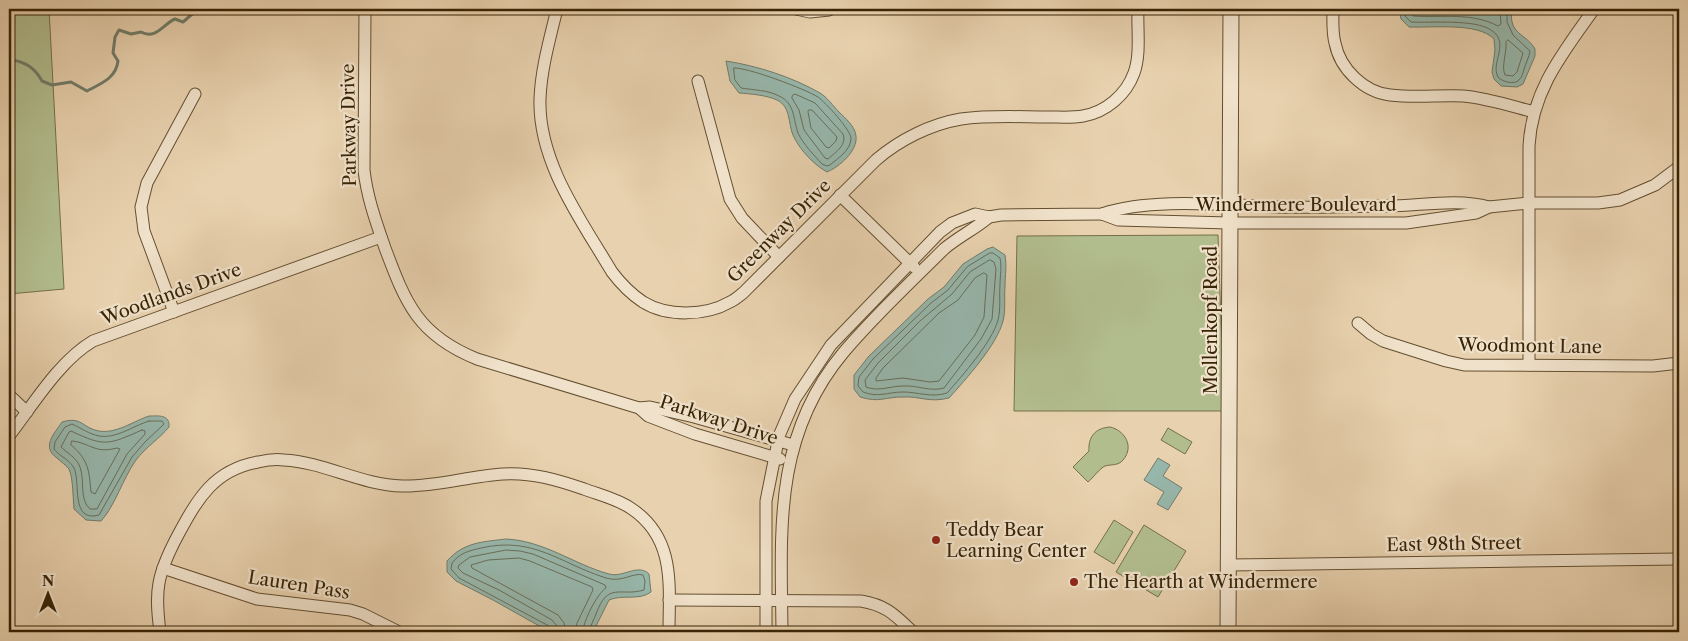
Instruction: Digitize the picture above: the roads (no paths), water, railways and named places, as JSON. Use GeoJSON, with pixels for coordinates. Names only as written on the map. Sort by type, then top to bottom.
{"type":"FeatureCollection","features":[{"type":"Feature","properties":{"kind":"street","name":"Parkway Drive"},"geometry":{"type":"LineString","coordinates":[[365,9],[364,170],[370,203],[381,237],[407,301],[422,322],[453,348],[477,359],[639,408],[650,407],[676,413],[794,445]]}},
{"type":"Feature","properties":{"kind":"street","name":"Greenway Drive"},"geometry":{"type":"LineString","coordinates":[[557,9],[548,48],[540,100],[540,115],[546,149],[560,182],[612,272],[622,284],[645,303],[656,308],[685,313],[700,312],[730,302],[743,293],[887,150],[923,131],[959,120],[982,117],[1082,116],[1100,110],[1110,104],[1120,95],[1134,74],[1137,56],[1138,9]]}},
{"type":"Feature","properties":{"kind":"street"},"geometry":{"type":"LineString","coordinates":[[796,9],[810,12],[829,10]]}},
{"type":"Feature","properties":{"kind":"street","name":"Mollenkopf Road"},"geometry":{"type":"LineString","coordinates":[[1228,632],[1231,9]]}},
{"type":"Feature","properties":{"kind":"street"},"geometry":{"type":"LineString","coordinates":[[1333,9],[1334,38],[1342,61],[1354,77],[1378,92],[1407,96],[1464,96],[1534,112]]}},
{"type":"Feature","properties":{"kind":"street"},"geometry":{"type":"LineString","coordinates":[[1529,365],[1530,132],[1534,112],[1545,82],[1594,9]]}},
{"type":"Feature","properties":{"kind":"street"},"geometry":{"type":"LineString","coordinates":[[698,81],[730,199],[742,218],[779,257]]}},
{"type":"Feature","properties":{"kind":"street"},"geometry":{"type":"LineString","coordinates":[[174,312],[144,231],[142,207],[147,184],[195,94]]}},
{"type":"Feature","properties":{"kind":"street","name":"Windermere Boulevard"},"geometry":{"type":"LineString","coordinates":[[1102,214],[1118,220],[1230,223],[1406,223],[1476,213],[1489,207],[1529,203],[1598,203],[1620,200],[1655,185],[1679,167]]}},
{"type":"Feature","properties":{"kind":"street"},"geometry":{"type":"LineString","coordinates":[[840,195],[920,273]]}},
{"type":"Feature","properties":{"kind":"street","name":"Windermere Boulevard"},"geometry":{"type":"LineString","coordinates":[[766,632],[766,501],[778,441],[796,399],[831,345],[909,263],[940,232],[952,223],[975,214],[989,217],[1001,215],[1102,214],[1116,209],[1144,205],[1399,206],[1472,202],[1489,207]]}},
{"type":"Feature","properties":{"kind":"street"},"geometry":{"type":"LineString","coordinates":[[782,632],[782,517],[789,461],[801,424],[812,401],[837,361],[860,334],[955,240],[979,226],[989,217]]}},
{"type":"Feature","properties":{"kind":"street","name":"Woodlands Drive"},"geometry":{"type":"LineString","coordinates":[[9,436],[66,362],[82,348],[105,336],[381,237]]}},
{"type":"Feature","properties":{"kind":"street","name":"Woodmont Lane"},"geometry":{"type":"LineString","coordinates":[[1358,323],[1383,341],[1446,361],[1472,365],[1653,366],[1679,363]]}},
{"type":"Feature","properties":{"kind":"street"},"geometry":{"type":"LineString","coordinates":[[9,395],[27,412]]}},
{"type":"Feature","properties":{"kind":"street","name":"Parkway Drive"},"geometry":{"type":"LineString","coordinates":[[639,408],[648,416],[695,434],[789,461]]}},
{"type":"Feature","properties":{"kind":"street"},"geometry":{"type":"LineString","coordinates":[[160,632],[158,595],[163,568],[170,549],[200,497],[223,475],[236,468],[283,459],[367,480],[404,486],[481,476],[517,474],[565,483],[611,499],[631,508],[646,520],[654,529],[665,551],[668,568],[669,632]]}},
{"type":"Feature","properties":{"kind":"street","name":"East 98th Street"},"geometry":{"type":"LineString","coordinates":[[1228,565],[1679,559]]}},
{"type":"Feature","properties":{"kind":"street","name":"Lauren Pass"},"geometry":{"type":"LineString","coordinates":[[163,568],[257,599],[350,610],[363,614],[399,632]]}},
{"type":"Feature","properties":{"kind":"street"},"geometry":{"type":"LineString","coordinates":[[669,600],[869,602],[893,612],[912,632]]}},
{"type":"Feature","properties":{"kind":"water"},"geometry":{"type":"Polygon","coordinates":[[[1399,9],[1512,9],[1511,18],[1515,29],[1535,49],[1535,56],[1523,84],[1517,87],[1501,86],[1494,79],[1492,72],[1495,50],[1494,39],[1487,34],[1466,28],[1409,27],[1401,19],[1399,9]]]}},
{"type":"Feature","properties":{"kind":"water"},"geometry":{"type":"Polygon","coordinates":[[[726,61],[774,73],[798,82],[823,95],[854,129],[856,142],[851,153],[832,170],[827,172],[822,169],[799,146],[791,130],[787,111],[782,103],[768,97],[739,93],[730,81],[726,61]]]}},
{"type":"Feature","properties":{"kind":"water"},"geometry":{"type":"Polygon","coordinates":[[[993,247],[1005,255],[1005,308],[1003,321],[988,351],[949,398],[930,400],[897,397],[872,400],[860,397],[854,389],[854,375],[869,356],[928,299],[944,287],[963,264],[993,247]]]}},
{"type":"Feature","properties":{"kind":"water"},"geometry":{"type":"Polygon","coordinates":[[[149,416],[165,418],[168,420],[169,427],[136,460],[111,508],[101,521],[86,520],[74,509],[69,469],[52,454],[50,449],[49,445],[53,436],[62,422],[74,420],[93,430],[112,431],[149,416]]]}},
{"type":"Feature","properties":{"kind":"water"},"geometry":{"type":"Polygon","coordinates":[[[1158,458],[1170,465],[1163,476],[1182,488],[1168,510],[1157,504],[1164,492],[1144,480],[1158,458]]]}},
{"type":"Feature","properties":{"kind":"water"},"geometry":{"type":"Polygon","coordinates":[[[506,539],[546,548],[609,574],[614,575],[635,570],[645,571],[649,574],[651,592],[636,597],[620,597],[609,600],[593,632],[550,632],[456,581],[447,572],[447,561],[467,546],[506,539]]]}},
{"type":"Feature","properties":{"kind":"waterway"},"geometry":{"type":"LineString","coordinates":[[9,59],[28,66],[36,72],[42,81],[52,85],[71,82],[87,91],[111,76],[117,67],[118,61],[113,53],[115,37],[119,30],[131,34],[141,32],[146,34],[155,33],[175,19],[183,22],[198,9]]}},
{"type":"Feature","properties":{"kind":"place","name":"Teddy Bear Learning Center"},"geometry":{"type":"Point","coordinates":[936,540]}},
{"type":"Feature","properties":{"kind":"place","name":"The Hearth at Windermere"},"geometry":{"type":"Point","coordinates":[1074,582]}}]}
